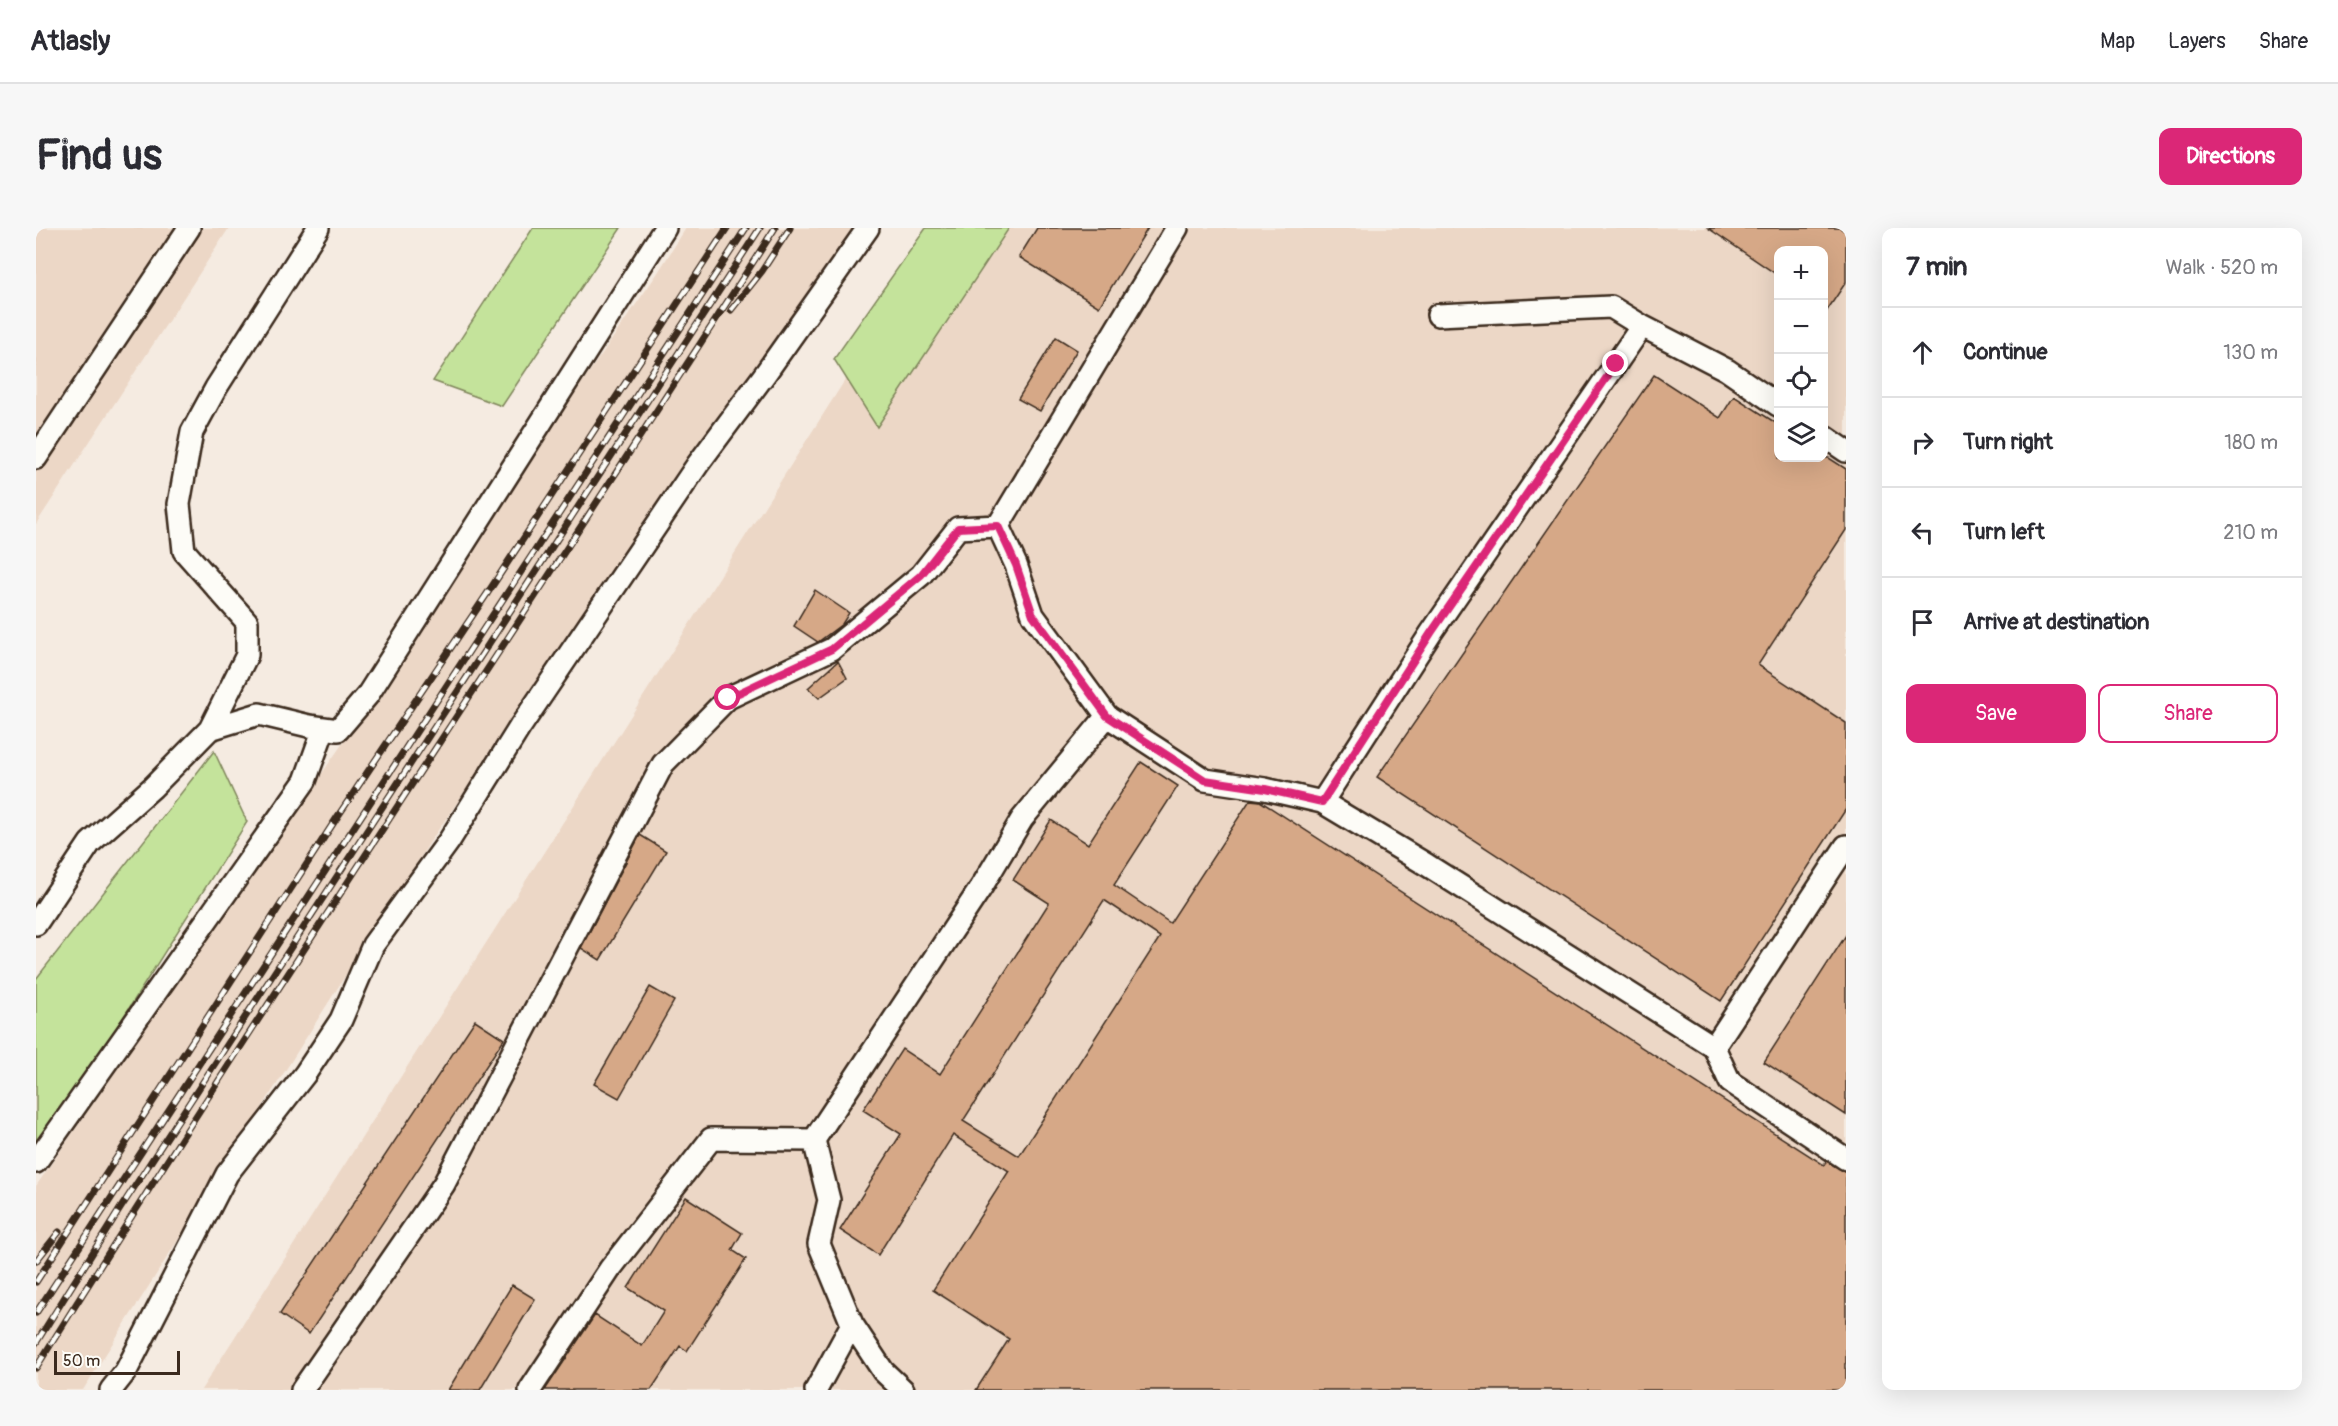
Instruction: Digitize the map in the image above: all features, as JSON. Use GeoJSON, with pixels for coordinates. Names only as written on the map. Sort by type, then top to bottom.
{"type":"FeatureCollection","features":[{"type":"Feature","properties":{"kind":"lane"},"geometry":{"type":"LineString","coordinates":[[36,458],[189,228]]}},
{"type":"Feature","properties":{"kind":"lane"},"geometry":{"type":"LineString","coordinates":[[36,924],[90,843],[153,787],[210,729],[246,655],[247,622],[183,551],[179,504],[192,432],[216,388],[318,228]]}},
{"type":"Feature","properties":{"kind":"lane"},"geometry":{"type":"LineString","coordinates":[[210,729],[259,714],[338,730],[367,696],[665,228]]}},
{"type":"Feature","properties":{"kind":"lane"},"geometry":{"type":"LineString","coordinates":[[111,1390],[131,1363],[227,1174],[305,1074],[341,1020],[373,945],[449,841],[520,727],[698,464],[868,228]]}},
{"type":"Feature","properties":{"kind":"lane"},"geometry":{"type":"LineString","coordinates":[[998,526],[1177,228]]}},
{"type":"Feature","properties":{"kind":"lane"},"geometry":{"type":"LineString","coordinates":[[1438,315],[1611,307],[1642,326],[1727,370],[1774,402]]}},
{"type":"Feature","properties":{"kind":"lane"},"geometry":{"type":"LineString","coordinates":[[1322,802],[1431,633],[1642,326]]}},
{"type":"Feature","properties":{"kind":"lane"},"geometry":{"type":"LineString","coordinates":[[1828,439],[1846,451]]}},
{"type":"Feature","properties":{"kind":"lane"},"geometry":{"type":"LineString","coordinates":[[998,526],[1016,565],[1033,615],[1107,716],[1205,780],[1265,789],[1322,802],[1437,871],[1714,1047],[1730,1082],[1846,1159]]}},
{"type":"Feature","properties":{"kind":"lane"},"geometry":{"type":"LineString","coordinates":[[302,1390],[444,1184],[663,765],[728,698],[832,649],[921,575],[958,528],[998,526]]}},
{"type":"Feature","properties":{"kind":"lane"},"geometry":{"type":"LineString","coordinates":[[903,1390],[883,1371],[852,1324],[819,1244],[829,1200],[814,1140],[982,886],[1022,819],[1107,716]]}},
{"type":"Feature","properties":{"kind":"lane"},"geometry":{"type":"LineString","coordinates":[[36,1162],[305,781],[324,728]]}},
{"type":"Feature","properties":{"kind":"lane"},"geometry":{"type":"LineString","coordinates":[[1714,1047],[1846,846]]}},
{"type":"Feature","properties":{"kind":"lane"},"geometry":{"type":"LineString","coordinates":[[530,1390],[610,1269],[711,1139],[814,1140]]}},
{"type":"Feature","properties":{"kind":"lane"},"geometry":{"type":"LineString","coordinates":[[816,1390],[852,1324]]}},
{"type":"Feature","properties":{"kind":"shaded area"},"geometry":{"type":"Polygon","coordinates":[[[36,228],[229,228],[36,524],[36,228]]]}},
{"type":"Feature","properties":{"kind":"shaded area"},"geometry":{"type":"Polygon","coordinates":[[[686,228],[865,228],[685,473],[432,839],[83,1390],[36,1390],[36,1186],[406,652],[487,520],[657,274],[686,228]]]}},
{"type":"Feature","properties":{"kind":"shaded area"},"geometry":{"type":"Polygon","coordinates":[[[942,228],[1846,228],[1846,1390],[201,1390],[942,228]]]}},
{"type":"Feature","properties":{"kind":"green space"},"geometry":{"type":"Polygon","coordinates":[[[533,228],[621,228],[502,406],[433,381],[533,228]]]}},
{"type":"Feature","properties":{"kind":"green space"},"geometry":{"type":"Polygon","coordinates":[[[926,228],[1009,228],[877,427],[834,359],[926,228]]]}},
{"type":"Feature","properties":{"kind":"green space"},"geometry":{"type":"Polygon","coordinates":[[[214,751],[247,822],[36,1155],[36,979],[214,751]]]}},
{"type":"Feature","properties":{"kind":"building"},"geometry":{"type":"Polygon","coordinates":[[[1037,228],[1148,228],[1099,307],[1019,257],[1037,228]]]}},
{"type":"Feature","properties":{"kind":"building"},"geometry":{"type":"Polygon","coordinates":[[[1708,228],[1840,228],[1846,232],[1846,282],[1828,309],[1828,246],[1774,246],[1774,273],[1708,228]]]}},
{"type":"Feature","properties":{"kind":"building"},"geometry":{"type":"Polygon","coordinates":[[[1056,337],[1077,350],[1040,411],[1018,399],[1056,337]]]}},
{"type":"Feature","properties":{"kind":"building"},"geometry":{"type":"Polygon","coordinates":[[[1654,375],[1720,418],[1734,396],[1774,422],[1774,462],[1828,462],[1829,458],[1846,469],[1846,530],[1758,665],[1846,723],[1846,809],[1721,1001],[1377,777],[1654,375]]]}},
{"type":"Feature","properties":{"kind":"building"},"geometry":{"type":"Polygon","coordinates":[[[815,590],[849,613],[842,624],[818,642],[794,626],[815,590]]]}},
{"type":"Feature","properties":{"kind":"building"},"geometry":{"type":"Polygon","coordinates":[[[838,661],[847,678],[819,698],[808,688],[838,661]]]}},
{"type":"Feature","properties":{"kind":"building"},"geometry":{"type":"Polygon","coordinates":[[[1141,762],[1178,786],[1114,885],[1170,923],[1250,800],[1260,801],[1824,1165],[1826,1161],[1846,1172],[1846,1390],[976,1390],[1009,1339],[933,1290],[1009,1171],[953,1135],[878,1255],[840,1230],[901,1134],[863,1110],[902,1049],[940,1074],[1049,903],[1013,880],[1051,820],[1088,844],[1141,762]],[[1104,900],[963,1121],[1019,1156],[1160,937],[1104,900]]]}},
{"type":"Feature","properties":{"kind":"building"},"geometry":{"type":"Polygon","coordinates":[[[640,835],[666,851],[600,960],[581,948],[640,835]]]}},
{"type":"Feature","properties":{"kind":"building"},"geometry":{"type":"Polygon","coordinates":[[[1846,935],[1846,1115],[1764,1062],[1846,935]]]}},
{"type":"Feature","properties":{"kind":"building"},"geometry":{"type":"Polygon","coordinates":[[[650,987],[674,1001],[619,1098],[594,1084],[650,987]]]}},
{"type":"Feature","properties":{"kind":"building"},"geometry":{"type":"Polygon","coordinates":[[[475,1020],[504,1039],[309,1334],[280,1314],[475,1020]]]}},
{"type":"Feature","properties":{"kind":"building"},"geometry":{"type":"Polygon","coordinates":[[[686,1197],[742,1233],[732,1250],[746,1259],[687,1351],[680,1346],[651,1390],[545,1390],[595,1315],[642,1346],[664,1311],[628,1288],[686,1197]]]}},
{"type":"Feature","properties":{"kind":"building"},"geometry":{"type":"Polygon","coordinates":[[[512,1285],[535,1299],[480,1390],[448,1390],[512,1285]]]}},
{"type":"Feature","properties":{"kind":"railway"},"geometry":{"type":"LineString","coordinates":[[36,1282],[338,816],[727,228]]}},
{"type":"Feature","properties":{"kind":"railway"},"geometry":{"type":"LineString","coordinates":[[36,1313],[746,228]]}},
{"type":"Feature","properties":{"kind":"railway"},"geometry":{"type":"LineString","coordinates":[[36,1343],[120,1209],[760,228]]}},
{"type":"Feature","properties":{"kind":"railway"},"geometry":{"type":"LineString","coordinates":[[36,1368],[218,1081],[775,228]]}},
{"type":"Feature","properties":{"kind":"railway"},"geometry":{"type":"LineString","coordinates":[[731,310],[762,271],[790,228]]}},
{"type":"Feature","properties":{"kind":"railway"},"geometry":{"type":"LineString","coordinates":[[36,1261],[59,1232]]}},
{"type":"Feature","properties":{"kind":"route"},"geometry":{"type":"LineString","coordinates":[[728,698],[832,649],[921,575],[958,528],[998,526],[1016,565],[1033,615],[1107,716],[1205,780],[1265,789],[1322,802],[1431,633],[1616,364]]}}]}
